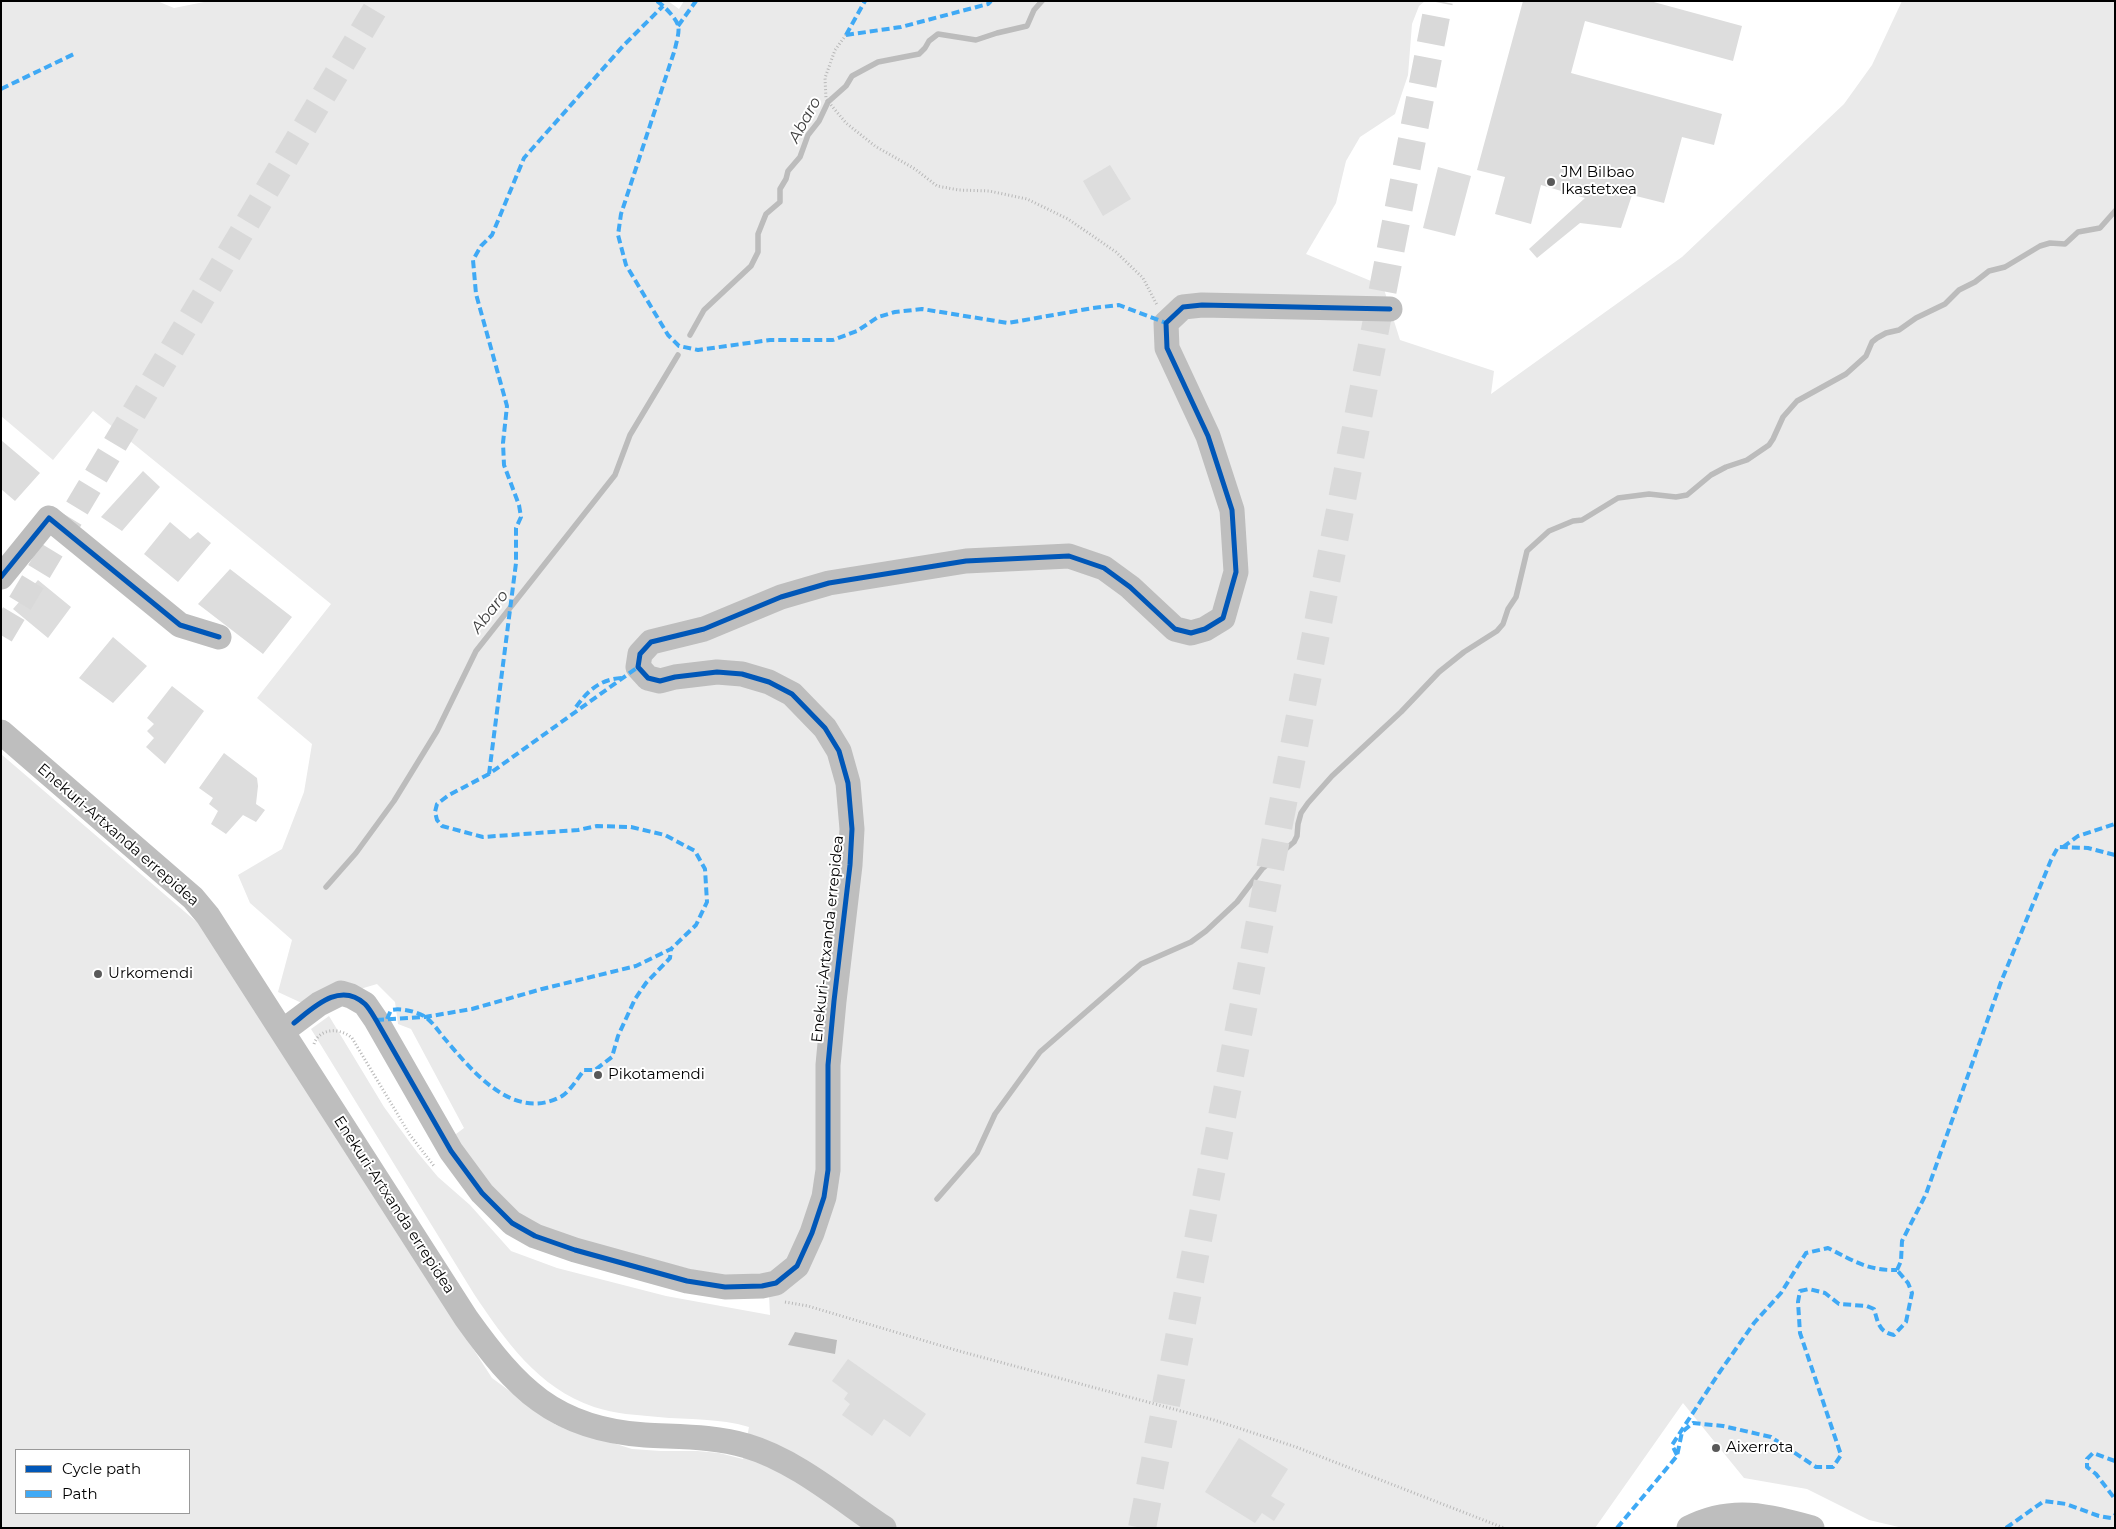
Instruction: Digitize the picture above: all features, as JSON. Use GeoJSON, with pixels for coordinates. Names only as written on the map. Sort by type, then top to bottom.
{"type":"FeatureCollection","features":[{"type":"Feature","properties":{"kind":"street"},"geometry":{"type":"LineString","coordinates":[[1166,324],[1183,308],[1202,305],[1390,309]]}},
{"type":"Feature","properties":{"kind":"street","name":"Enekuri-Artxanda errepidea"},"geometry":{"type":"LineString","coordinates":[[288,1027],[319,1004],[341,993],[365,1004],[451,1151],[482,1193],[512,1223],[535,1236],[575,1250],[687,1281],[725,1287],[762,1286],[776,1283],[785,1277],[797,1266],[812,1233],[824,1197],[828,1170],[828,1065],[850,865],[852,829],[848,783],[839,751],[825,728],[792,694],[770,682],[742,674],[717,672],[675,677],[660,681],[648,678],[638,666],[640,654],[651,642],[704,629],[781,597],[829,583],[966,561],[1069,556],[1104,568],[1130,587],[1175,629],[1191,632],[1205,629],[1222,618],[1236,572],[1232,510],[1208,436],[1167,348],[1166,324]]}},
{"type":"Feature","properties":{"kind":"street"},"geometry":{"type":"LineString","coordinates":[[1,577],[49,518],[180,625],[219,636]]}},
{"type":"Feature","properties":{"kind":"street","name":"Enekuri-Artxanda errepidea"},"geometry":{"type":"LineString","coordinates":[[1,732],[193,898],[208,916],[288,1027],[466,1318],[494,1358],[518,1383],[560,1414],[586,1426],[613,1433],[723,1440],[748,1446],[772,1456],[809,1477],[884,1528]]}},
{"type":"Feature","properties":{"kind":"street"},"geometry":{"type":"LineString","coordinates":[[1689,1528],[1711,1519],[1730,1515],[1751,1514],[1770,1516],[1812,1528]]}},
{"type":"Feature","properties":{"kind":"path"},"geometry":{"type":"LineString","coordinates":[[846,36],[835,50],[825,78],[826,100],[846,123],[875,146],[915,169],[937,186],[958,190],[988,191],[1027,199],[1068,218],[1116,252],[1143,278],[1166,324]]}},
{"type":"Feature","properties":{"kind":"path"},"geometry":{"type":"LineString","coordinates":[[312,1049],[316,1039],[323,1032],[336,1031],[346,1033],[352,1038],[410,1135],[434,1166],[440,1170]]}},
{"type":"Feature","properties":{"kind":"path"},"geometry":{"type":"LineString","coordinates":[[775,1302],[808,1306],[959,1351],[1214,1420],[1296,1447],[1504,1528]]}},
{"type":"Feature","properties":{"kind":"shaded area"},"geometry":{"type":"Polygon","coordinates":[[[1,1],[157,1],[174,8],[209,1],[668,1],[679,9],[684,1],[1425,1],[1419,6],[1412,24],[1408,75],[1395,114],[1360,137],[1346,161],[1336,203],[1306,254],[1383,286],[1400,340],[1494,371],[1491,394],[1682,257],[1844,104],[1872,65],[1902,1],[2115,1],[2115,1528],[1903,1528],[1869,1520],[1807,1489],[1744,1478],[1683,1403],[1595,1528],[1,1528],[1,754],[199,924],[492,1378],[556,1425],[632,1449],[697,1451],[719,1453],[743,1459],[749,1427],[715,1421],[618,1413],[594,1407],[574,1399],[556,1388],[525,1361],[474,1294],[311,1029],[329,1016],[384,1107],[417,1152],[438,1177],[470,1205],[511,1251],[557,1268],[666,1296],[770,1315],[768,1275],[738,1281],[584,1243],[519,1219],[452,1137],[464,1128],[411,1029],[398,1024],[395,1002],[377,984],[306,1005],[278,992],[292,940],[250,903],[238,875],[282,849],[304,792],[312,744],[257,698],[331,604],[93,411],[53,460],[1,416],[1,1]]]}},
{"type":"Feature","properties":{"kind":"shaded area"},"geometry":{"type":"Polygon","coordinates":[[[795,1332],[837,1340],[835,1354],[788,1345],[795,1332]]]}},
{"type":"Feature","properties":{"kind":"building"},"geometry":{"type":"Polygon","coordinates":[[[1523,1],[1650,1],[1742,26],[1733,61],[1585,21],[1571,73],[1722,114],[1714,145],[1682,137],[1664,203],[1632,195],[1621,228],[1580,223],[1537,258],[1529,249],[1585,198],[1541,185],[1531,224],[1495,214],[1505,177],[1477,170],[1523,1]]]}},
{"type":"Feature","properties":{"kind":"building"},"geometry":{"type":"Polygon","coordinates":[[[1110,165],[1131,199],[1103,216],[1083,181],[1110,165]]]}},
{"type":"Feature","properties":{"kind":"building"},"geometry":{"type":"Polygon","coordinates":[[[1438,167],[1471,176],[1455,236],[1423,228],[1438,167]]]}},
{"type":"Feature","properties":{"kind":"building"},"geometry":{"type":"Polygon","coordinates":[[[1,440],[40,473],[15,501],[1,489],[1,440]]]}},
{"type":"Feature","properties":{"kind":"building"},"geometry":{"type":"Polygon","coordinates":[[[143,471],[160,487],[122,531],[101,517],[143,471]]]}},
{"type":"Feature","properties":{"kind":"building"},"geometry":{"type":"Polygon","coordinates":[[[170,522],[190,539],[198,532],[211,543],[178,582],[144,554],[170,522]]]}},
{"type":"Feature","properties":{"kind":"building"},"geometry":{"type":"Polygon","coordinates":[[[230,569],[292,617],[263,654],[198,604],[230,569]]]}},
{"type":"Feature","properties":{"kind":"building"},"geometry":{"type":"Polygon","coordinates":[[[38,580],[71,607],[48,638],[13,609],[38,580]]]}},
{"type":"Feature","properties":{"kind":"building"},"geometry":{"type":"Polygon","coordinates":[[[113,637],[147,666],[113,703],[79,678],[113,637]]]}},
{"type":"Feature","properties":{"kind":"building"},"geometry":{"type":"Polygon","coordinates":[[[172,686],[204,711],[165,764],[146,747],[154,738],[147,731],[154,724],[147,718],[172,686]]]}},
{"type":"Feature","properties":{"kind":"building"},"geometry":{"type":"Polygon","coordinates":[[[224,753],[257,778],[256,804],[265,810],[256,822],[243,815],[226,834],[211,824],[218,811],[209,804],[213,798],[199,788],[224,753]]]}},
{"type":"Feature","properties":{"kind":"building"},"geometry":{"type":"Polygon","coordinates":[[[848,1359],[926,1414],[910,1437],[884,1419],[872,1436],[842,1415],[850,1404],[844,1399],[848,1393],[832,1381],[848,1359]]]}},
{"type":"Feature","properties":{"kind":"building"},"geometry":{"type":"Polygon","coordinates":[[[1239,1438],[1288,1469],[1271,1496],[1285,1504],[1274,1521],[1262,1513],[1255,1523],[1205,1492],[1239,1438]]]}},
{"type":"Feature","properties":{"kind":"waterway","name":"Abaro"},"geometry":{"type":"LineString","coordinates":[[690,335],[704,310],[751,266],[758,252],[758,234],[766,214],[780,202],[780,189],[788,171],[800,157],[808,135],[819,121],[828,102],[846,86],[852,76],[878,62],[919,54],[929,41],[938,34],[976,40],[1027,26],[1034,10],[1042,1]]}},
{"type":"Feature","properties":{"kind":"waterway"},"geometry":{"type":"LineString","coordinates":[[937,1199],[977,1153],[995,1114],[1040,1052],[1141,964],[1191,942],[1206,931],[1237,902],[1262,869],[1294,842],[1297,836],[1301,813],[1332,776],[1401,712],[1439,672],[1464,652],[1497,631],[1503,624],[1508,609],[1516,597],[1527,551],[1549,531],[1573,521],[1582,520],[1618,498],[1649,494],[1676,497],[1687,495],[1711,475],[1726,467],[1747,460],[1769,445],[1783,417],[1797,401],[1846,374],[1866,356],[1872,342],[1877,338],[1886,333],[1899,330],[1916,318],[1945,304],[1959,290],[1975,282],[1989,271],[2005,267],[2040,246],[2050,243],[2065,244],[2078,232],[2100,228],[2115,211]]}},
{"type":"Feature","properties":{"kind":"waterway","name":"Abaro"},"geometry":{"type":"LineString","coordinates":[[326,887],[356,853],[394,801],[437,731],[476,651],[615,475],[630,435],[678,355]]}},
{"type":"Feature","properties":{"kind":"tunnel"},"geometry":{"type":"LineString","coordinates":[[1,635],[380,1]]}},
{"type":"Feature","properties":{"kind":"tunnel"},"geometry":{"type":"LineString","coordinates":[[1142,1528],[1439,1]]}},
{"type":"Feature","properties":{"kind":"marked path"},"geometry":{"type":"LineString","coordinates":[[657,1],[666,9],[678,25],[678,34],[675,49],[621,214],[618,235],[626,265],[668,335],[679,346],[698,350],[770,340],[833,340],[857,331],[878,317],[895,312],[922,309],[1008,323],[1119,305],[1166,323]]}},
{"type":"Feature","properties":{"kind":"marked path"},"geometry":{"type":"LineString","coordinates":[[678,26],[696,1]]}},
{"type":"Feature","properties":{"kind":"marked path"},"geometry":{"type":"LineString","coordinates":[[846,35],[865,1]]}},
{"type":"Feature","properties":{"kind":"marked path"},"geometry":{"type":"LineString","coordinates":[[846,35],[901,27],[988,4],[991,1]]}},
{"type":"Feature","properties":{"kind":"marked path"},"geometry":{"type":"LineString","coordinates":[[489,774],[516,563],[516,528],[521,517],[519,505],[504,465],[503,443],[507,406],[476,294],[473,260],[481,246],[492,235],[524,158],[624,45],[663,6]]}},
{"type":"Feature","properties":{"kind":"marked path"},"geometry":{"type":"LineString","coordinates":[[1,89],[76,53]]}},
{"type":"Feature","properties":{"kind":"marked path"},"geometry":{"type":"LineString","coordinates":[[376,1020],[425,1017],[472,1009],[542,989],[636,966],[671,949],[696,925],[707,902],[705,869],[695,851],[665,835],[631,827],[597,826],[578,830],[483,837],[442,826],[437,820],[435,812],[437,804],[449,795],[489,774],[638,667]]}},
{"type":"Feature","properties":{"kind":"marked path"},"geometry":{"type":"LineString","coordinates":[[576,707],[585,695],[596,686],[622,678]]}},
{"type":"Feature","properties":{"kind":"marked path"},"geometry":{"type":"LineString","coordinates":[[2063,847],[2078,836],[2115,824]]}},
{"type":"Feature","properties":{"kind":"marked path"},"geometry":{"type":"LineString","coordinates":[[1897,1270],[1901,1261],[1902,1241],[1926,1194],[2001,982],[2051,860],[2058,847],[2088,848],[2115,855]]}},
{"type":"Feature","properties":{"kind":"marked path"},"geometry":{"type":"LineString","coordinates":[[387,1019],[391,1010],[395,1009],[408,1010],[424,1016],[468,1065],[496,1090],[511,1098],[527,1103],[544,1103],[565,1094],[584,1070],[595,1070],[612,1057],[618,1036],[635,999],[646,983],[670,958],[671,949]]}},
{"type":"Feature","properties":{"kind":"marked path"},"geometry":{"type":"LineString","coordinates":[[1677,1455],[1672,1445],[1719,1373],[1754,1323],[1781,1293],[1806,1253],[1828,1248],[1869,1267],[1897,1270]]}},
{"type":"Feature","properties":{"kind":"marked path"},"geometry":{"type":"LineString","coordinates":[[1617,1528],[1677,1456],[1682,1432],[1693,1423],[1723,1426],[1771,1437],[1816,1467],[1833,1467],[1841,1455],[1800,1333],[1798,1302],[1800,1291],[1809,1289],[1825,1293],[1839,1304],[1867,1306],[1874,1309],[1882,1329],[1894,1335],[1906,1322],[1912,1293],[1908,1283],[1897,1270]]}},
{"type":"Feature","properties":{"kind":"marked path"},"geometry":{"type":"LineString","coordinates":[[2115,1461],[2093,1453],[2087,1459],[2087,1467],[2096,1474],[2115,1499]]}},
{"type":"Feature","properties":{"kind":"marked path"},"geometry":{"type":"LineString","coordinates":[[2006,1528],[2044,1501],[2066,1504],[2099,1516],[2111,1518],[2115,1515]]}},
{"type":"Feature","properties":{"kind":"cycle path"},"geometry":{"type":"LineString","coordinates":[[294,1023],[319,1004],[337,996],[346,995],[356,998],[365,1004],[451,1151],[482,1193],[512,1223],[535,1236],[575,1250],[687,1281],[725,1287],[762,1286],[776,1283],[797,1266],[812,1233],[824,1197],[828,1170],[828,1065],[850,865],[852,829],[848,783],[839,751],[825,728],[792,694],[769,682],[742,674],[717,672],[675,677],[660,681],[648,678],[638,667],[640,654],[651,642],[704,629],[781,597],[829,583],[966,561],[1069,556],[1104,568],[1130,587],[1175,629],[1191,633],[1205,629],[1223,618],[1236,572],[1232,510],[1208,436],[1167,348],[1166,323],[1183,307],[1202,305],[1390,309]]}},
{"type":"Feature","properties":{"kind":"cycle path"},"geometry":{"type":"LineString","coordinates":[[1,577],[49,518],[180,625],[219,637]]}},
{"type":"Feature","properties":{"kind":"place","name":"JM Bilbao Ikastetxea"},"geometry":{"type":"Point","coordinates":[1551,182]}},
{"type":"Feature","properties":{"kind":"place","name":"Urkomendi"},"geometry":{"type":"Point","coordinates":[98,974]}},
{"type":"Feature","properties":{"kind":"place","name":"Pikotamendi"},"geometry":{"type":"Point","coordinates":[598,1075]}},
{"type":"Feature","properties":{"kind":"place","name":"Aixerrota"},"geometry":{"type":"Point","coordinates":[1716,1448]}}]}
